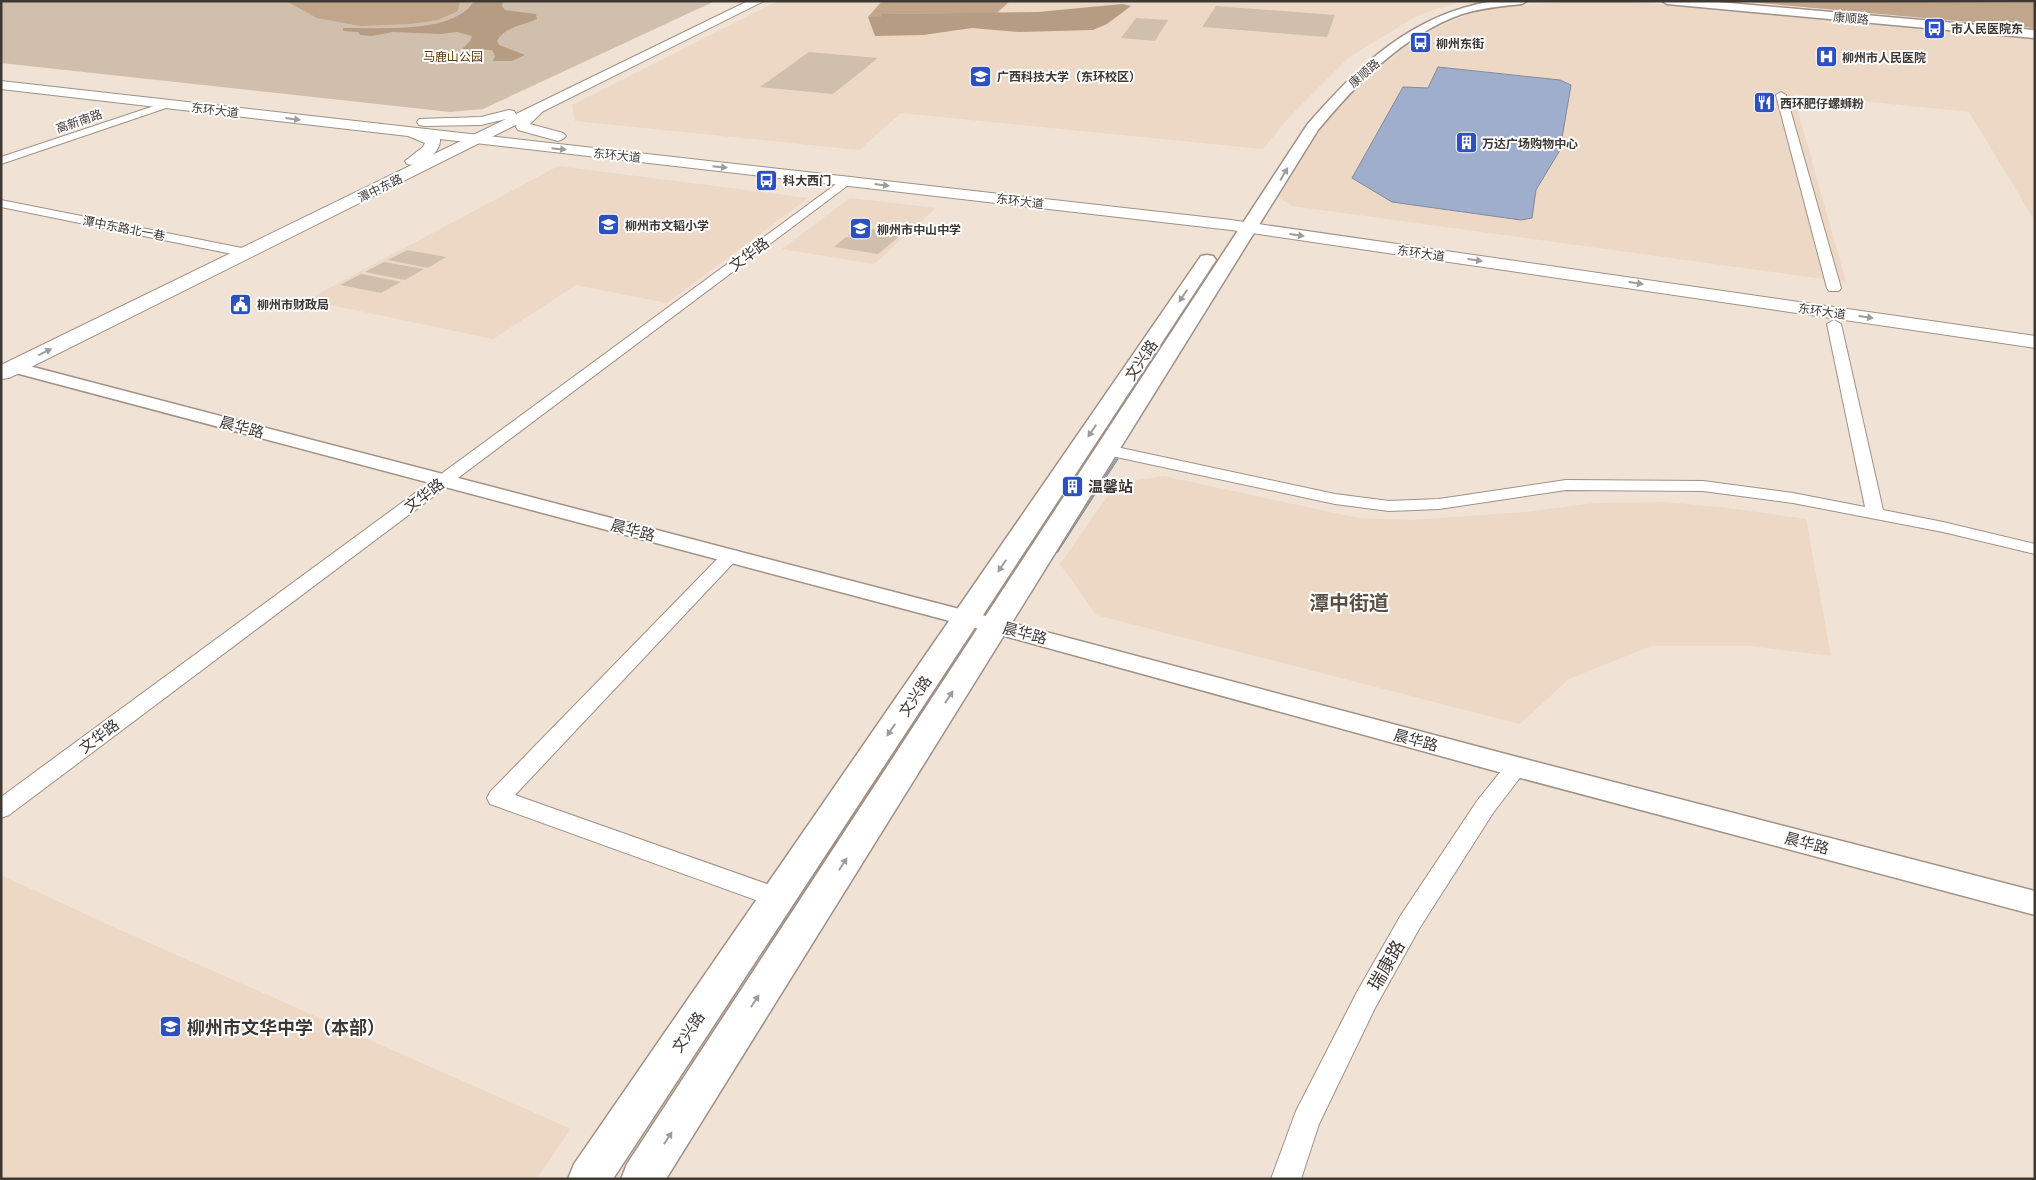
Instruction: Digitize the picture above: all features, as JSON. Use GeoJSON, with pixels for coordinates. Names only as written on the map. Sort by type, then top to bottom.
{"type":"FeatureCollection","features":[{"type":"Feature","properties":{"kind":"main road","name":"潭中东路"},"geometry":{"type":"LineString","coordinates":[[4,366],[229,249],[413,161],[460,139],[498,130],[529,110],[745,1]]}},
{"type":"Feature","properties":{"kind":"main road","name":"潭中东路"},"geometry":{"type":"LineString","coordinates":[[4,366],[247,253],[432,163],[479,134],[758,1]]}},
{"type":"Feature","properties":{"kind":"main road","name":"康顺路"},"geometry":{"type":"LineString","coordinates":[[1290,138],[1326,93],[1392,39],[1430,16],[1486,1]]}},
{"type":"Feature","properties":{"kind":"main road","name":"康顺路"},"geometry":{"type":"LineString","coordinates":[[1244,220],[1312,128],[1349,86],[1371,66],[1404,41],[1437,21],[1459,12],[1483,6],[1522,1]]}},
{"type":"Feature","properties":{"kind":"main road","name":"康顺路"},"geometry":{"type":"LineString","coordinates":[[1667,1],[2035,33]]}},
{"type":"Feature","properties":{"kind":"main road","name":"康顺路"},"geometry":{"type":"LineString","coordinates":[[1700,1],[2035,33]]}},
{"type":"Feature","properties":{"kind":"main road","name":"东环大道"},"geometry":{"type":"LineString","coordinates":[[1,75],[424,122],[528,146],[847,181],[1244,220],[2035,342]]}},
{"type":"Feature","properties":{"kind":"main road","name":"东环大道"},"geometry":{"type":"LineString","coordinates":[[1,85],[460,139]]}},
{"type":"Feature","properties":{"kind":"main road"},"geometry":{"type":"LineString","coordinates":[[424,122],[481,121],[529,110]]}},
{"type":"Feature","properties":{"kind":"main road"},"geometry":{"type":"LineString","coordinates":[[529,110],[522,127],[562,137]]}},
{"type":"Feature","properties":{"kind":"main road","name":"东环大道"},"geometry":{"type":"LineString","coordinates":[[498,130],[1244,220],[2035,326]]}},
{"type":"Feature","properties":{"kind":"main road"},"geometry":{"type":"LineString","coordinates":[[399,132],[433,141],[430,149],[413,161]]}},
{"type":"Feature","properties":{"kind":"main road"},"geometry":{"type":"LineString","coordinates":[[432,163],[480,146],[528,146]]}},
{"type":"Feature","properties":{"kind":"main road","name":"文兴路"},"geometry":{"type":"LineString","coordinates":[[642,1179],[1107,450],[1244,220]]}},
{"type":"Feature","properties":{"kind":"main road","name":"文兴路"},"geometry":{"type":"LineString","coordinates":[[589,1179],[967,618],[1244,220]]}},
{"type":"Feature","properties":{"kind":"street"},"geometry":{"type":"LineString","coordinates":[[1781,95],[1834,288]]}},
{"type":"Feature","properties":{"kind":"street","name":"高新南路"},"geometry":{"type":"LineString","coordinates":[[1,162],[166,105]]}},
{"type":"Feature","properties":{"kind":"street","name":"文华路"},"geometry":{"type":"LineString","coordinates":[[1,809],[847,181]]}},
{"type":"Feature","properties":{"kind":"street","name":"潭中东路北一巷"},"geometry":{"type":"LineString","coordinates":[[1,203],[247,253]]}},
{"type":"Feature","properties":{"kind":"street"},"geometry":{"type":"LineString","coordinates":[[1834,324],[1875,513]]}},
{"type":"Feature","properties":{"kind":"street","name":"晨华路"},"geometry":{"type":"LineString","coordinates":[[4,366],[731,555],[1517,767],[2035,903]]}},
{"type":"Feature","properties":{"kind":"street"},"geometry":{"type":"LineString","coordinates":[[1107,450],[1335,499],[1388,506],[1439,504],[1566,485],[1640,484],[1703,486],[1793,498],[1875,513],[1943,526],[2035,549]]}},
{"type":"Feature","properties":{"kind":"street"},"geometry":{"type":"LineString","coordinates":[[731,555],[498,798],[778,898]]}},
{"type":"Feature","properties":{"kind":"street","name":"瑞康路"},"geometry":{"type":"LineString","coordinates":[[1286,1179],[1306,1121],[1371,991],[1410,922],[1485,807],[1517,767]]}},
{"type":"Feature","properties":{"kind":"shaded area"},"geometry":{"type":"Polygon","coordinates":[[[286,1],[460,1],[458,11],[438,20],[411,24],[360,26],[317,18],[286,1]]]}},
{"type":"Feature","properties":{"kind":"shaded area"},"geometry":{"type":"Polygon","coordinates":[[[474,1],[503,1],[502,6],[505,10],[536,14],[537,19],[509,29],[497,41],[499,45],[525,55],[512,61],[493,61],[495,56],[492,50],[462,49],[472,36],[457,32],[441,34],[393,32],[372,36],[360,35],[358,32],[343,31],[343,28],[394,28],[433,24],[464,12],[474,1]]]}},
{"type":"Feature","properties":{"kind":"shaded area","name":"广西科技大学（东环校区）"},"geometry":{"type":"Polygon","coordinates":[[[778,1],[1465,1],[1417,16],[1349,57],[1290,116],[1263,149],[901,113],[859,150],[575,121],[572,105],[778,1]]]}},
{"type":"Feature","properties":{"kind":"shaded area"},"geometry":{"type":"Polygon","coordinates":[[[882,1],[1010,1],[997,13],[881,14],[881,17],[868,17],[882,1]]]}},
{"type":"Feature","properties":{"kind":"shaded area"},"geometry":{"type":"Polygon","coordinates":[[[1624,1],[2035,38],[2035,221],[1969,112],[1793,94],[1846,282],[1292,206],[1278,197],[1318,133],[1338,106],[1376,71],[1426,33],[1479,11],[1510,6],[1560,2],[1624,1]]]}},
{"type":"Feature","properties":{"kind":"shaded area"},"geometry":{"type":"Polygon","coordinates":[[[1738,1],[2035,3],[2035,28],[1738,1]]]}},
{"type":"Feature","properties":{"kind":"shaded area"},"geometry":{"type":"Polygon","coordinates":[[[1122,4],[1131,6],[1107,24],[1093,30],[1019,32],[972,28],[923,35],[875,36],[868,17],[881,17],[881,14],[1038,12],[1122,4]]]}},
{"type":"Feature","properties":{"kind":"shaded area","name":"柳州市文韬小学"},"geometry":{"type":"Polygon","coordinates":[[[558,166],[808,198],[667,303],[576,285],[493,339],[307,300],[558,166]]]}},
{"type":"Feature","properties":{"kind":"shaded area","name":"柳州市中山中学"},"geometry":{"type":"Polygon","coordinates":[[[850,198],[936,208],[874,264],[782,249],[850,198]]]}},
{"type":"Feature","properties":{"kind":"shaded area"},"geometry":{"type":"Polygon","coordinates":[[[1164,476],[1358,518],[1412,520],[1525,512],[1595,503],[1665,502],[1728,508],[1806,519],[1831,656],[1750,646],[1651,646],[1569,679],[1520,724],[1096,615],[1060,564],[1117,483],[1164,476]]]}},
{"type":"Feature","properties":{"kind":"shaded area","name":"柳州市文华中学（本部）"},"geometry":{"type":"Polygon","coordinates":[[[1,875],[111,926],[571,1129],[536,1179],[1,1179],[1,875]]]}},
{"type":"Feature","properties":{"kind":"green space","name":"马鹿山公园"},"geometry":{"type":"Polygon","coordinates":[[[1,1],[715,1],[483,109],[450,112],[1,63],[1,1]]]}},
{"type":"Feature","properties":{"kind":"green space"},"geometry":{"type":"Polygon","coordinates":[[[1216,6],[1335,15],[1327,37],[1202,27],[1216,6]]]}},
{"type":"Feature","properties":{"kind":"green space"},"geometry":{"type":"Polygon","coordinates":[[[1136,18],[1168,20],[1155,41],[1121,38],[1136,18]]]}},
{"type":"Feature","properties":{"kind":"green space"},"geometry":{"type":"Polygon","coordinates":[[[809,52],[878,58],[833,94],[760,87],[809,52]]]}},
{"type":"Feature","properties":{"kind":"green space"},"geometry":{"type":"Polygon","coordinates":[[[859,227],[902,234],[878,254],[834,247],[846,237],[867,240],[848,236],[859,227]]]}},
{"type":"Feature","properties":{"kind":"green space"},"geometry":{"type":"Polygon","coordinates":[[[407,250],[446,257],[428,268],[388,260],[407,250]]]}},
{"type":"Feature","properties":{"kind":"green space"},"geometry":{"type":"Polygon","coordinates":[[[384,262],[424,269],[405,280],[365,272],[384,262]]]}},
{"type":"Feature","properties":{"kind":"green space"},"geometry":{"type":"Polygon","coordinates":[[[361,274],[401,282],[381,293],[340,285],[361,274]]]}},
{"type":"Feature","properties":{"kind":"building","name":"万达广场购物中心"},"geometry":{"type":"Polygon","coordinates":[[[1438,67],[1560,80],[1571,85],[1560,150],[1536,190],[1532,218],[1521,220],[1392,202],[1352,178],[1403,87],[1428,88],[1438,67]]]}},
{"type":"Feature","properties":{"kind":"building"},"geometry":{"type":"Polygon","coordinates":[[[1116,459],[1118,459],[1057,553],[1116,459]]]}},
{"type":"Feature","properties":{"kind":"place","name":"市人民医院东"},"geometry":{"type":"Point","coordinates":[1935,28]}},
{"type":"Feature","properties":{"kind":"place","name":"柳州东街"},"geometry":{"type":"Point","coordinates":[1420,43]}},
{"type":"Feature","properties":{"kind":"place","name":"柳州市人民医院"},"geometry":{"type":"Point","coordinates":[1826,57]}},
{"type":"Feature","properties":{"kind":"place","name":"广西科技大学（东环校区）"},"geometry":{"type":"Point","coordinates":[981,76]}},
{"type":"Feature","properties":{"kind":"place","name":"西环肥仔螺蛳粉"},"geometry":{"type":"Point","coordinates":[1764,103]}},
{"type":"Feature","properties":{"kind":"place","name":"万达广场购物中心"},"geometry":{"type":"Point","coordinates":[1466,143]}},
{"type":"Feature","properties":{"kind":"place","name":"科大西门"},"geometry":{"type":"Point","coordinates":[767,180]}},
{"type":"Feature","properties":{"kind":"place","name":"柳州市文韬小学"},"geometry":{"type":"Point","coordinates":[609,225]}},
{"type":"Feature","properties":{"kind":"place","name":"柳州市中山中学"},"geometry":{"type":"Point","coordinates":[861,229]}},
{"type":"Feature","properties":{"kind":"place","name":"柳州市财政局"},"geometry":{"type":"Point","coordinates":[241,304]}},
{"type":"Feature","properties":{"kind":"place","name":"温馨站"},"geometry":{"type":"Point","coordinates":[1072,486]}},
{"type":"Feature","properties":{"kind":"place","name":"柳州市文华中学（本部）"},"geometry":{"type":"Point","coordinates":[171,1027]}},
{"type":"Feature","properties":{"kind":"district","name":"潭中街道"},"geometry":{"type":"Point","coordinates":[1349,603]}}]}
